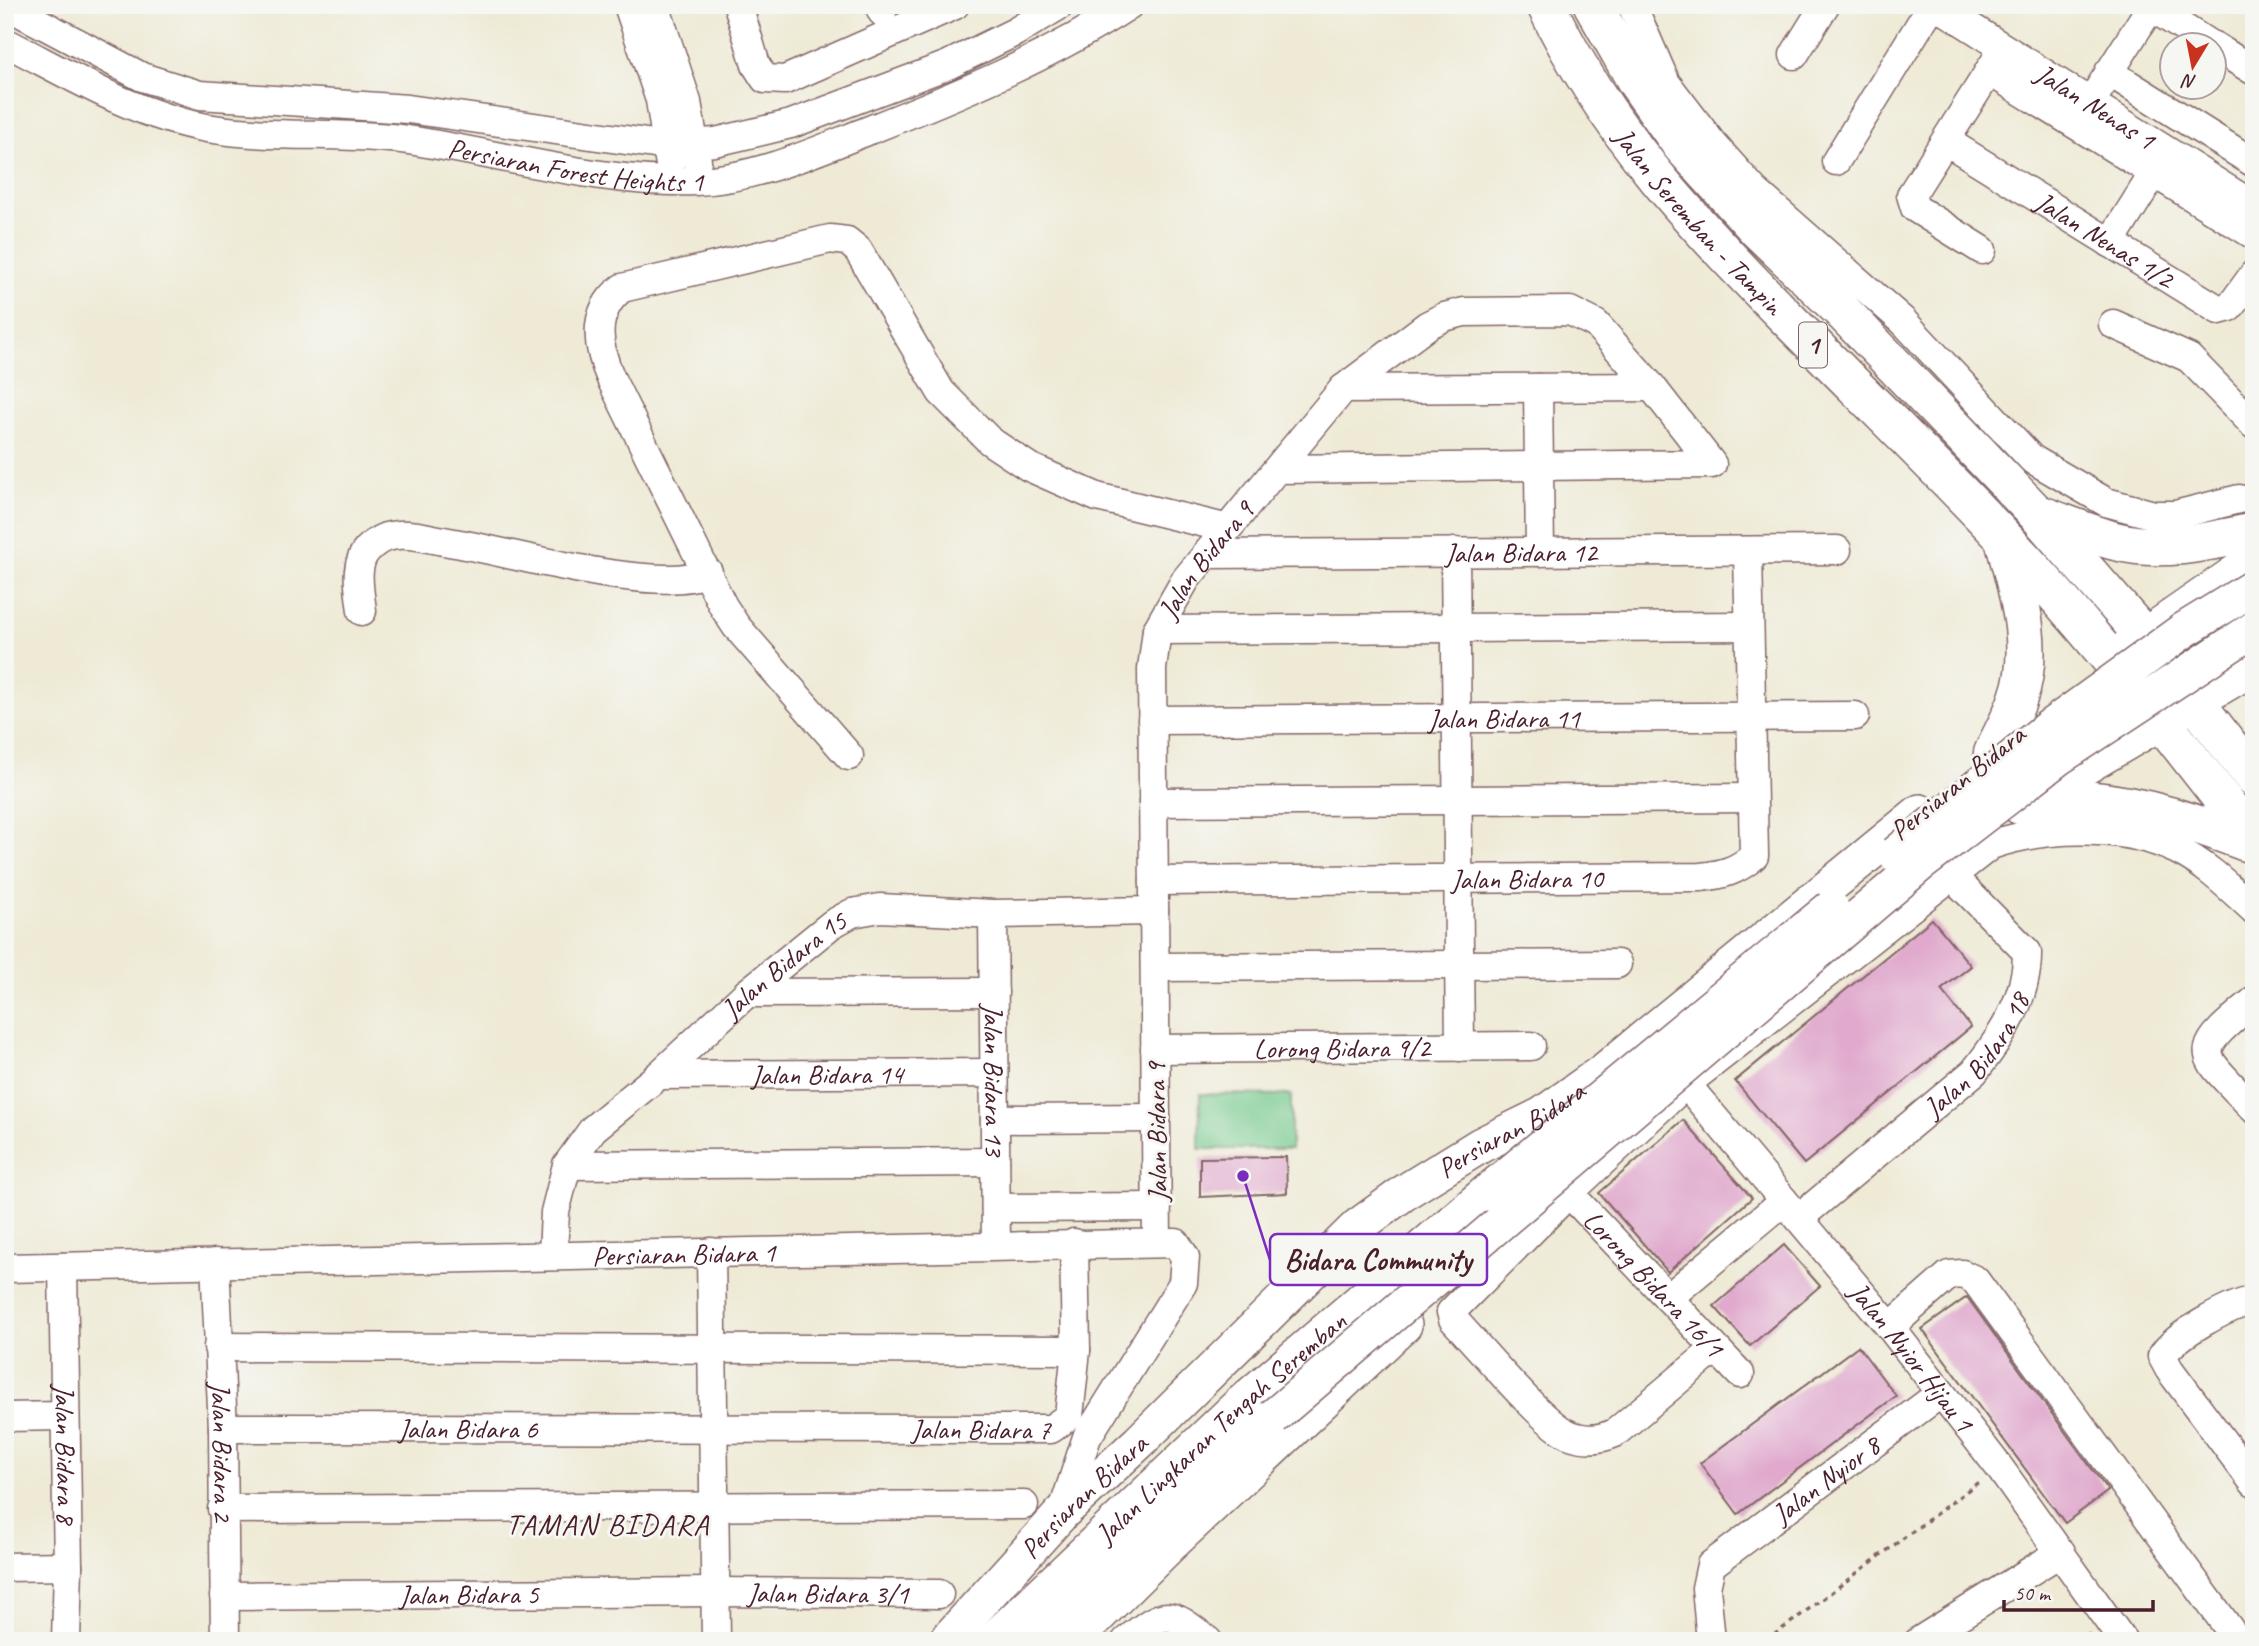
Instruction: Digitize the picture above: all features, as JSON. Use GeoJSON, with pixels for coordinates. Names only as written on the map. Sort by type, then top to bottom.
{"type":"FeatureCollection","features":[{"type":"Feature","properties":{"kind":"highway","name":"Jalan Seremban - Tampin"},"geometry":{"type":"LineString","coordinates":[[1546,5],[1590,88],[1635,154],[1707,238],[2004,538],[2113,659]]}},
{"type":"Feature","properties":{"kind":"highway","name":"Jalan Seremban - Tampin"},"geometry":{"type":"LineString","coordinates":[[1618,16],[1636,81],[1682,146],[1757,229],[1852,299],[2143,635]]}},
{"type":"Feature","properties":{"kind":"highway"},"geometry":{"type":"LineString","coordinates":[[2036,513],[2116,541],[2156,546],[2198,544],[2247,515]]}},
{"type":"Feature","properties":{"kind":"highway"},"geometry":{"type":"LineString","coordinates":[[1993,752],[2018,698],[2025,671],[2026,642],[2022,616],[2004,538]]}},
{"type":"Feature","properties":{"kind":"highway","name":"1"},"geometry":{"type":"LineString","coordinates":[[2143,635],[2254,778]]}},
{"type":"Feature","properties":{"kind":"highway","name":"1"},"geometry":{"type":"LineString","coordinates":[[2113,659],[2254,843]]}},
{"type":"Feature","properties":{"kind":"highway"},"geometry":{"type":"LineString","coordinates":[[2020,805],[2083,800],[2138,807],[2254,843]]}},
{"type":"Feature","properties":{"kind":"main road","name":"Persiaran Bidara"},"geometry":{"type":"LineString","coordinates":[[946,1641],[1062,1513],[1139,1442],[1357,1227],[1408,1190],[1481,1145],[1542,1115],[1605,1070],[1993,752],[2143,635],[2247,574]]}},
{"type":"Feature","properties":{"kind":"main road","name":"Persiaran Bidara"},"geometry":{"type":"LineString","coordinates":[[1486,1193],[2047,729],[2184,631],[2247,574]]}},
{"type":"Feature","properties":{"kind":"main road"},"geometry":{"type":"LineString","coordinates":[[2247,574],[2228,592],[2231,611],[2240,627],[2254,636]]}},
{"type":"Feature","properties":{"kind":"main road","name":"Persiaran Bidara"},"geometry":{"type":"LineString","coordinates":[[1273,1417],[1918,866],[2059,758],[2254,629]]}},
{"type":"Feature","properties":{"kind":"main road","name":"Persiaran Bidara"},"geometry":{"type":"LineString","coordinates":[[1073,1641],[1168,1547],[1435,1295],[1946,870],[2020,805],[2254,667]]}},
{"type":"Feature","properties":{"kind":"main road"},"geometry":{"type":"LineString","coordinates":[[2052,707],[2070,704],[2091,708],[2105,717],[2113,727],[2110,752]]}},
{"type":"Feature","properties":{"kind":"main road","name":"Jalan Lingkaran Tengah Seremban"},"geometry":{"type":"LineString","coordinates":[[992,1641],[1239,1405],[1486,1193]]}},
{"type":"Feature","properties":{"kind":"main road","name":"Jalan Lingkaran Tengah Seremban"},"geometry":{"type":"LineString","coordinates":[[1035,1641],[1057,1616],[1273,1417]]}},
{"type":"Feature","properties":{"kind":"street","name":"Persiaran Forest Heights 1"},"geometry":{"type":"LineString","coordinates":[[6,5],[142,77],[200,95],[408,109],[627,142],[682,145],[741,137],[791,124],[948,65],[1015,32],[1060,5]]}},
{"type":"Feature","properties":{"kind":"street"},"geometry":{"type":"LineString","coordinates":[[628,5],[661,106],[682,145]]}},
{"type":"Feature","properties":{"kind":"street"},"geometry":{"type":"LineString","coordinates":[[654,5],[689,109],[682,145],[686,181]]}},
{"type":"Feature","properties":{"kind":"street"},"geometry":{"type":"LineString","coordinates":[[738,5],[756,65],[765,79],[785,80],[955,5]]}},
{"type":"Feature","properties":{"kind":"street","name":"Persiaran Forest Heights 1"},"geometry":{"type":"LineString","coordinates":[[5,42],[140,109],[208,128],[408,140],[613,176],[686,181],[760,169],[820,149],[984,85],[1051,53],[1129,5]]}},
{"type":"Feature","properties":{"kind":"street"},"geometry":{"type":"LineString","coordinates":[[1618,16],[1660,5]]}},
{"type":"Feature","properties":{"kind":"street"},"geometry":{"type":"LineString","coordinates":[[1794,55],[1825,5]]}},
{"type":"Feature","properties":{"kind":"street"},"geometry":{"type":"LineString","coordinates":[[1836,161],[1934,5]]}},
{"type":"Feature","properties":{"kind":"street","name":"Jalan Nenas 1"},"geometry":{"type":"LineString","coordinates":[[1934,5],[1996,60],[2090,102],[2161,162],[2246,201]]}},
{"type":"Feature","properties":{"kind":"street"},"geometry":{"type":"LineString","coordinates":[[2090,102],[2150,6],[2191,32]]}},
{"type":"Feature","properties":{"kind":"street"},"geometry":{"type":"LineString","coordinates":[[2228,55],[2254,71]]}},
{"type":"Feature","properties":{"kind":"street"},"geometry":{"type":"LineString","coordinates":[[1982,250],[1915,208],[1911,195],[1996,60],[2161,162],[2254,235]]}},
{"type":"Feature","properties":{"kind":"street"},"geometry":{"type":"LineString","coordinates":[[2109,72],[2254,163]]}},
{"type":"Feature","properties":{"kind":"street"},"geometry":{"type":"LineString","coordinates":[[627,142],[657,117],[661,106]]}},
{"type":"Feature","properties":{"kind":"street"},"geometry":{"type":"LineString","coordinates":[[689,109],[710,126],[741,137]]}},
{"type":"Feature","properties":{"kind":"street","name":"Jalan Nenas 1/2"},"geometry":{"type":"LineString","coordinates":[[1946,141],[2219,310],[2230,307],[2254,274]]}},
{"type":"Feature","properties":{"kind":"street"},"geometry":{"type":"LineString","coordinates":[[2110,243],[2161,162]]}},
{"type":"Feature","properties":{"kind":"street"},"geometry":{"type":"LineString","coordinates":[[2246,201],[2254,173]]}},
{"type":"Feature","properties":{"kind":"street"},"geometry":{"type":"LineString","coordinates":[[849,756],[736,626],[723,606],[601,356],[600,317],[603,306],[622,288],[830,239],[847,241],[858,250],[941,392],[990,441],[1029,467],[1097,497],[1225,528]]}},
{"type":"Feature","properties":{"kind":"street"},"geometry":{"type":"LineString","coordinates":[[1852,299],[1903,321],[2032,458],[2080,489],[2106,502],[2154,515],[2247,515]]}},
{"type":"Feature","properties":{"kind":"street","name":"Jalan Bidara 9"},"geometry":{"type":"LineString","coordinates":[[1157,1241],[1152,669],[1157,630],[1186,579],[1225,528],[1343,389],[1428,325],[1464,312],[1570,311],[1584,317],[1596,324],[1652,387],[1712,461],[1712,466],[1539,467]]}},
{"type":"Feature","properties":{"kind":"street"},"geometry":{"type":"LineString","coordinates":[[2113,324],[2189,358],[2254,425]]}},
{"type":"Feature","properties":{"kind":"street"},"geometry":{"type":"LineString","coordinates":[[1343,389],[1652,387]]}},
{"type":"Feature","properties":{"kind":"street"},"geometry":{"type":"LineString","coordinates":[[1538,388],[1540,552]]}},
{"type":"Feature","properties":{"kind":"street"},"geometry":{"type":"LineString","coordinates":[[1277,468],[1539,467]]}},
{"type":"Feature","properties":{"kind":"street"},"geometry":{"type":"LineString","coordinates":[[362,611],[359,567],[366,551],[391,536],[407,535],[656,579],[697,577],[708,572]]}},
{"type":"Feature","properties":{"kind":"street","name":"Jalan Bidara 12"},"geometry":{"type":"LineString","coordinates":[[1206,554],[1837,550]]}},
{"type":"Feature","properties":{"kind":"street","name":"Jalan Bidara 10"},"geometry":{"type":"LineString","coordinates":[[1154,881],[1721,876],[1741,867],[1754,856],[1749,717],[1748,551]]}},
{"type":"Feature","properties":{"kind":"street"},"geometry":{"type":"LineString","coordinates":[[1455,552],[1460,1047]]}},
{"type":"Feature","properties":{"kind":"street"},"geometry":{"type":"LineString","coordinates":[[1157,630],[1749,626]]}},
{"type":"Feature","properties":{"kind":"street","name":"Jalan Bidara 11"},"geometry":{"type":"LineString","coordinates":[[1153,720],[1855,716]]}},
{"type":"Feature","properties":{"kind":"street"},"geometry":{"type":"LineString","coordinates":[[1153,802],[1752,798]]}},
{"type":"Feature","properties":{"kind":"street"},"geometry":{"type":"LineString","coordinates":[[1716,1349],[1615,1433],[1601,1439],[1587,1439],[1555,1426],[1453,1319],[1451,1312],[1569,1193],[1686,1084],[1946,870],[1991,845],[2022,835],[2052,831],[2112,834],[2145,839],[2176,850],[2204,866],[2254,910]]}},
{"type":"Feature","properties":{"kind":"street","name":"Jalan Bidara 18"},"geometry":{"type":"LineString","coordinates":[[1792,1210],[1973,1072],[1993,1049],[2014,1012],[2023,985],[2027,952],[1946,870]]}},
{"type":"Feature","properties":{"kind":"street","name":"Jalan Bidara 15"},"geometry":{"type":"LineString","coordinates":[[552,1255],[555,1212],[567,1165],[593,1129],[659,1075],[747,993],[832,924],[852,913],[880,908],[993,914],[1154,911]]}},
{"type":"Feature","properties":{"kind":"street","name":"Jalan Bidara 13"},"geometry":{"type":"LineString","coordinates":[[993,914],[996,1245]]}},
{"type":"Feature","properties":{"kind":"street"},"geometry":{"type":"LineString","coordinates":[[1155,968],[1617,964]]}},
{"type":"Feature","properties":{"kind":"street"},"geometry":{"type":"LineString","coordinates":[[747,993],[994,992]]}},
{"type":"Feature","properties":{"kind":"street"},"geometry":{"type":"LineString","coordinates":[[2254,1001],[2213,1035],[2207,1049],[2209,1061],[2254,1109]]}},
{"type":"Feature","properties":{"kind":"street","name":"Lorong Bidara 9/2"},"geometry":{"type":"LineString","coordinates":[[1155,1049],[1531,1046]]}},
{"type":"Feature","properties":{"kind":"street","name":"Jalan Bidara 14"},"geometry":{"type":"LineString","coordinates":[[659,1075],[994,1073]]}},
{"type":"Feature","properties":{"kind":"street","name":"Jalan Nyior Hijau 1"},"geometry":{"type":"LineString","coordinates":[[1686,1084],[1890,1327],[1999,1467],[2123,1641]]}},
{"type":"Feature","properties":{"kind":"street"},"geometry":{"type":"LineString","coordinates":[[995,1119],[1156,1118]]}},
{"type":"Feature","properties":{"kind":"street"},"geometry":{"type":"LineString","coordinates":[[567,1165],[995,1162]]}},
{"type":"Feature","properties":{"kind":"street","name":"Lorong Bidara 16/1"},"geometry":{"type":"LineString","coordinates":[[1569,1193],[1740,1374]]}},
{"type":"Feature","properties":{"kind":"street"},"geometry":{"type":"LineString","coordinates":[[996,1208],[1157,1207]]}},
{"type":"Feature","properties":{"kind":"street"},"geometry":{"type":"LineString","coordinates":[[1668,1298],[1792,1210]]}},
{"type":"Feature","properties":{"kind":"street"},"geometry":{"type":"LineString","coordinates":[[1062,1513],[1087,1437],[1182,1283],[1185,1257],[1176,1243],[1157,1241]]}},
{"type":"Feature","properties":{"kind":"street","name":"Persiaran Bidara 1"},"geometry":{"type":"LineString","coordinates":[[5,1268],[1157,1241]]}},
{"type":"Feature","properties":{"kind":"street","name":"Jalan Bidara 7"},"geometry":{"type":"LineString","coordinates":[[714,1429],[1051,1429],[1069,1416],[1076,1350],[1074,1243]]}},
{"type":"Feature","properties":{"kind":"street"},"geometry":{"type":"LineString","coordinates":[[711,1252],[716,1641]]}},
{"type":"Feature","properties":{"kind":"street","name":"Jalan Bidara 2"},"geometry":{"type":"LineString","coordinates":[[215,1263],[223,1428],[225,1641]]}},
{"type":"Feature","properties":{"kind":"street","name":"Jalan Bidara 8"},"geometry":{"type":"LineString","coordinates":[[63,1266],[68,1566],[66,1641]]}},
{"type":"Feature","properties":{"kind":"street"},"geometry":{"type":"LineString","coordinates":[[1890,1327],[1949,1275],[1962,1274],[1975,1280],[2240,1636]]}},
{"type":"Feature","properties":{"kind":"street"},"geometry":{"type":"LineString","coordinates":[[2249,1309],[2170,1343],[2162,1356],[2254,1483]]}},
{"type":"Feature","properties":{"kind":"street"},"geometry":{"type":"LineString","coordinates":[[218,1347],[1076,1350]]}},
{"type":"Feature","properties":{"kind":"street","name":"Jalan Nyior 8"},"geometry":{"type":"LineString","coordinates":[[1711,1641],[1706,1588],[1711,1565],[1941,1394]]}},
{"type":"Feature","properties":{"kind":"street"},"geometry":{"type":"LineString","coordinates":[[1108,1404],[1105,1425],[1112,1438],[1125,1444],[1139,1442]]}},
{"type":"Feature","properties":{"kind":"street"},"geometry":{"type":"LineString","coordinates":[[5,1417],[65,1416]]}},
{"type":"Feature","properties":{"kind":"street","name":"Jalan Bidara 6"},"geometry":{"type":"LineString","coordinates":[[223,1428],[714,1429]]}},
{"type":"Feature","properties":{"kind":"street"},"geometry":{"type":"LineString","coordinates":[[222,1509],[715,1509],[1024,1505]]}},
{"type":"Feature","properties":{"kind":"street"},"geometry":{"type":"LineString","coordinates":[[1919,1641],[2060,1552]]}},
{"type":"Feature","properties":{"kind":"street"},"geometry":{"type":"LineString","coordinates":[[5,1567],[68,1566]]}},
{"type":"Feature","properties":{"kind":"street","name":"Jalan Bidara 3/1"},"geometry":{"type":"LineString","coordinates":[[715,1592],[939,1594]]}},
{"type":"Feature","properties":{"kind":"street","name":"Jalan Bidara 5"},"geometry":{"type":"LineString","coordinates":[[224,1596],[715,1592]]}},
{"type":"Feature","properties":{"kind":"street"},"geometry":{"type":"LineString","coordinates":[[1126,1641],[1153,1619],[1166,1616],[1180,1618],[1208,1641]]}},
{"type":"Feature","properties":{"kind":"path"},"geometry":{"type":"LineString","coordinates":[[1766,1641],[1999,1467]]}},
{"type":"Feature","properties":{"kind":"green space"},"geometry":{"type":"Polygon","coordinates":[[[1200,1094],[1291,1095],[1291,1149],[1199,1149],[1200,1094]]]}},
{"type":"Feature","properties":{"kind":"building"},"geometry":{"type":"Polygon","coordinates":[[[1932,919],[1971,966],[1941,990],[1971,1027],[1804,1164],[1735,1081],[1932,919]]]}},
{"type":"Feature","properties":{"kind":"building"},"geometry":{"type":"Polygon","coordinates":[[[1683,1120],[1752,1198],[1668,1272],[1599,1193],[1683,1120]]]}},
{"type":"Feature","properties":{"kind":"building"},"geometry":{"type":"Polygon","coordinates":[[[1286,1157],[1287,1193],[1200,1197],[1200,1158],[1286,1157]]]}},
{"type":"Feature","properties":{"kind":"building"},"geometry":{"type":"Polygon","coordinates":[[[1784,1245],[1820,1286],[1750,1346],[1714,1306],[1784,1245]]]}},
{"type":"Feature","properties":{"kind":"building"},"geometry":{"type":"Polygon","coordinates":[[[1967,1297],[2108,1491],[2065,1523],[1922,1329],[1967,1297]]]}},
{"type":"Feature","properties":{"kind":"building"},"geometry":{"type":"Polygon","coordinates":[[[1858,1346],[1896,1396],[1738,1514],[1700,1463],[1858,1346]]]}},
{"type":"Feature","properties":{"kind":"place","name":"Bidara Community"},"geometry":{"type":"Point","coordinates":[1243,1176]}},
{"type":"Feature","properties":{"kind":"district","name":"TAMAN BIDARA"},"geometry":{"type":"Point","coordinates":[608,1524]}}]}
